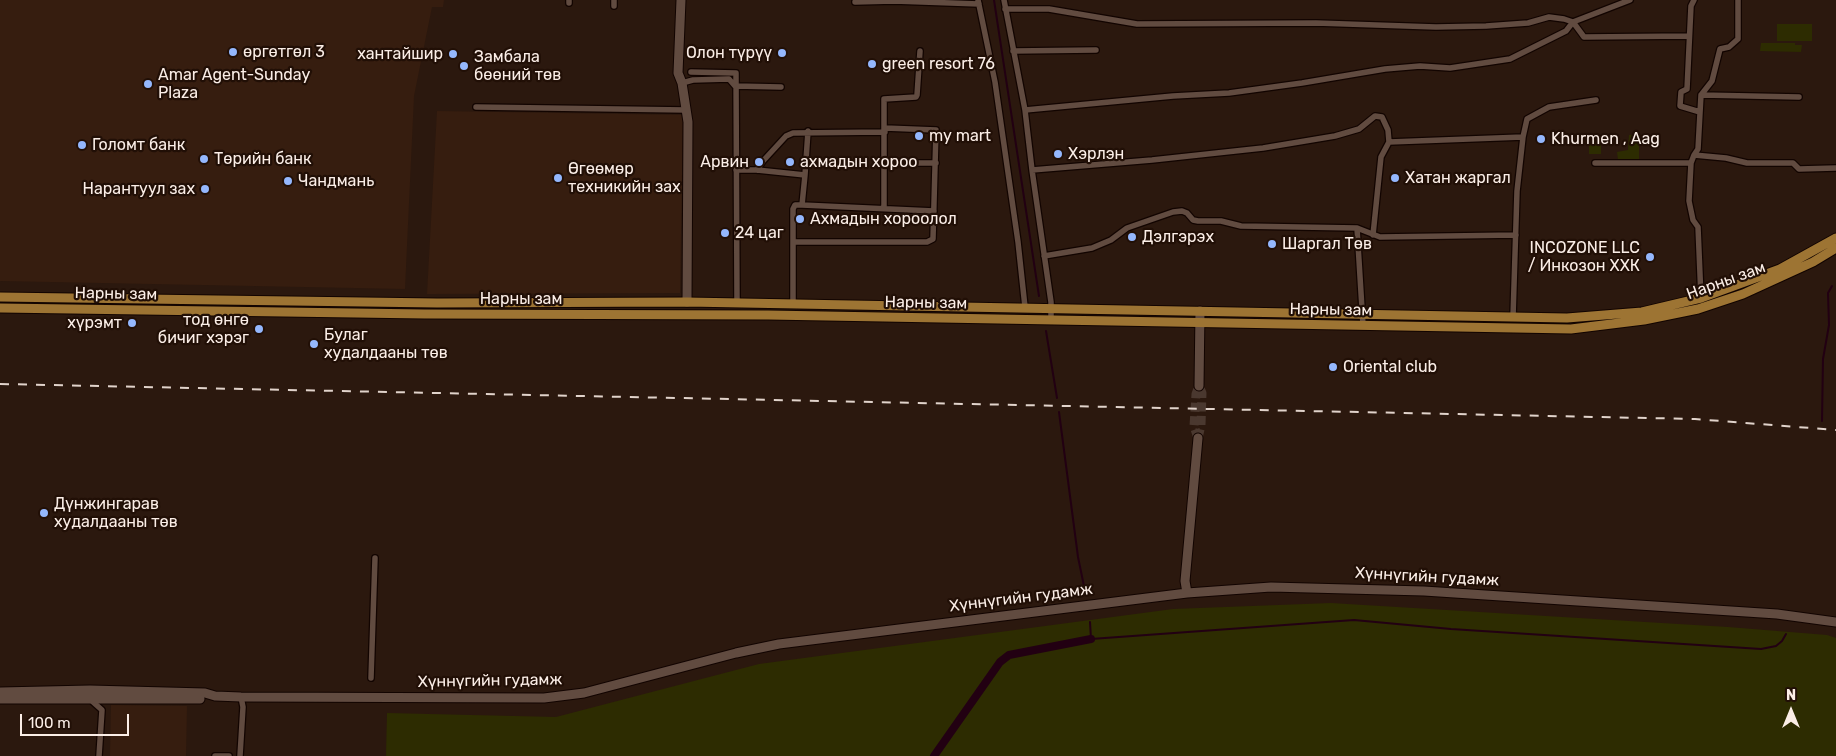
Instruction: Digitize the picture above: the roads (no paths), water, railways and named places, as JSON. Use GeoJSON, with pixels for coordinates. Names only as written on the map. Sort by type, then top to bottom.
{"type":"FeatureCollection","features":[{"type":"Feature","properties":{"kind":"main road"},"geometry":{"type":"LineString","coordinates":[[681,0],[678,73],[682,83],[688,122],[686,302]]}},
{"type":"Feature","properties":{"kind":"main road","name":"Нарны зам"},"geometry":{"type":"LineString","coordinates":[[0,297],[437,303],[737,302],[1567,318],[1642,312],[1701,298],[1780,269],[1836,238]]}},
{"type":"Feature","properties":{"kind":"main road","name":"Нарны зам"},"geometry":{"type":"LineString","coordinates":[[0,308],[412,314],[690,314],[1571,329],[1684,313],[1742,294],[1813,262],[1836,248]]}},
{"type":"Feature","properties":{"kind":"main road"},"geometry":{"type":"LineString","coordinates":[[1199,386],[1200,310]]}},
{"type":"Feature","properties":{"kind":"main road"},"geometry":{"type":"LineString","coordinates":[[1187,593],[1185,581],[1198,438]]}},
{"type":"Feature","properties":{"kind":"main road","name":"Хүннүгийн гудамж"},"geometry":{"type":"LineString","coordinates":[[0,692],[90,690],[205,693],[215,696],[241,697],[520,699],[559,696],[589,692],[736,653],[779,644],[1187,593],[1280,587],[1410,590],[1777,614],[1836,622]]}},
{"type":"Feature","properties":{"kind":"main road","name":"Хүннүгийн гудамж"},"geometry":{"type":"LineString","coordinates":[[0,699],[208,698],[215,696]]}},
{"type":"Feature","properties":{"kind":"street"},"geometry":{"type":"LineString","coordinates":[[1004,0],[1025,110],[1052,320]]}},
{"type":"Feature","properties":{"kind":"street"},"geometry":{"type":"LineString","coordinates":[[1025,110],[1173,96],[1229,93],[1385,69],[1420,66],[1450,68],[1510,59],[1566,31],[1572,22],[1630,0]]}},
{"type":"Feature","properties":{"kind":"street"},"geometry":{"type":"LineString","coordinates":[[1694,0],[1691,6],[1687,89],[1681,92],[1680,106],[1700,112]]}},
{"type":"Feature","properties":{"kind":"street"},"geometry":{"type":"LineString","coordinates":[[1701,298],[1698,227],[1693,220],[1689,201],[1691,163],[1698,149],[1701,95],[1712,81],[1720,49],[1729,47],[1738,39],[1738,0]]}},
{"type":"Feature","properties":{"kind":"street"},"geometry":{"type":"LineString","coordinates":[[855,2],[978,2],[996,82],[1025,307]]}},
{"type":"Feature","properties":{"kind":"street"},"geometry":{"type":"LineString","coordinates":[[1005,9],[1049,9],[1137,24],[1316,23],[1436,27],[1528,23],[1549,17],[1572,22],[1584,38],[1689,36]]}},
{"type":"Feature","properties":{"kind":"street"},"geometry":{"type":"LineString","coordinates":[[1013,51],[1096,50]]}},
{"type":"Feature","properties":{"kind":"street"},"geometry":{"type":"LineString","coordinates":[[884,208],[884,99],[916,97],[918,95],[920,51]]}},
{"type":"Feature","properties":{"kind":"street"},"geometry":{"type":"LineString","coordinates":[[691,72],[736,73],[737,302]]}},
{"type":"Feature","properties":{"kind":"street"},"geometry":{"type":"LineString","coordinates":[[682,83],[693,80],[728,79],[735,86],[781,87]]}},
{"type":"Feature","properties":{"kind":"street"},"geometry":{"type":"LineString","coordinates":[[1701,95],[1799,97]]}},
{"type":"Feature","properties":{"kind":"street"},"geometry":{"type":"LineString","coordinates":[[1513,317],[1517,191],[1527,119],[1548,106],[1596,100]]}},
{"type":"Feature","properties":{"kind":"street"},"geometry":{"type":"LineString","coordinates":[[476,107],[686,110]]}},
{"type":"Feature","properties":{"kind":"street"},"geometry":{"type":"LineString","coordinates":[[1032,170],[1262,148],[1334,136],[1359,129],[1375,116],[1382,117],[1388,130],[1389,142],[1380,157],[1373,235]]}},
{"type":"Feature","properties":{"kind":"street"},"geometry":{"type":"LineString","coordinates":[[757,170],[786,136],[793,133],[808,131],[936,130],[933,239],[927,242],[794,242]]}},
{"type":"Feature","properties":{"kind":"street"},"geometry":{"type":"LineString","coordinates":[[802,204],[808,131]]}},
{"type":"Feature","properties":{"kind":"street"},"geometry":{"type":"LineString","coordinates":[[1389,142],[1523,137]]}},
{"type":"Feature","properties":{"kind":"street"},"geometry":{"type":"LineString","coordinates":[[1694,155],[1726,158],[1747,163],[1793,163],[1799,169],[1836,168]]}},
{"type":"Feature","properties":{"kind":"street"},"geometry":{"type":"LineString","coordinates":[[884,163],[936,163]]}},
{"type":"Feature","properties":{"kind":"street"},"geometry":{"type":"LineString","coordinates":[[1595,163],[1691,163]]}},
{"type":"Feature","properties":{"kind":"street"},"geometry":{"type":"LineString","coordinates":[[736,170],[805,174]]}},
{"type":"Feature","properties":{"kind":"street"},"geometry":{"type":"LineString","coordinates":[[793,304],[793,209],[795,205],[934,211]]}},
{"type":"Feature","properties":{"kind":"street"},"geometry":{"type":"LineString","coordinates":[[1044,256],[1092,248],[1111,240],[1127,228],[1173,212],[1182,211],[1187,213],[1193,220],[1221,221],[1240,226],[1357,228],[1380,237],[1516,235]]}},
{"type":"Feature","properties":{"kind":"street"},"geometry":{"type":"LineString","coordinates":[[1357,228],[1363,325]]}},
{"type":"Feature","properties":{"kind":"street"},"geometry":{"type":"LineString","coordinates":[[371,678],[375,558]]}},
{"type":"Feature","properties":{"kind":"street"},"geometry":{"type":"LineString","coordinates":[[240,756],[243,707],[241,697]]}},
{"type":"Feature","properties":{"kind":"street"},"geometry":{"type":"LineString","coordinates":[[92,698],[93,702],[102,710],[99,756]]}},
{"type":"Feature","properties":{"kind":"street"},"geometry":{"type":"LineString","coordinates":[[215,756],[229,756]]}},
{"type":"Feature","properties":{"kind":"waterway"},"geometry":{"type":"LineString","coordinates":[[994,0],[1039,296]]}},
{"type":"Feature","properties":{"kind":"waterway"},"geometry":{"type":"LineString","coordinates":[[1822,421],[1823,359],[1829,325],[1828,293],[1832,286]]}},
{"type":"Feature","properties":{"kind":"waterway"},"geometry":{"type":"LineString","coordinates":[[1046,331],[1057,398]]}},
{"type":"Feature","properties":{"kind":"waterway"},"geometry":{"type":"LineString","coordinates":[[1059,412],[1078,557],[1085,591]]}},
{"type":"Feature","properties":{"kind":"waterway"},"geometry":{"type":"LineString","coordinates":[[1090,622],[1091,639],[1354,620],[1451,629],[1761,649],[1776,646],[1786,634]]}},
{"type":"Feature","properties":{"kind":"waterway"},"geometry":{"type":"LineString","coordinates":[[934,756],[1000,662],[1009,655],[1091,639]]}},
{"type":"Feature","properties":{"kind":"tunnel"},"geometry":{"type":"LineString","coordinates":[[1198,438],[1201,425],[1202,393],[1199,386]]}},
{"type":"Feature","properties":{"kind":"tunnel"},"geometry":{"type":"LineString","coordinates":[[1198,438],[1194,426],[1196,394],[1199,386]]}},
{"type":"Feature","properties":{"kind":"railway"},"geometry":{"type":"LineString","coordinates":[[0,384],[1695,419],[1836,430]]}},
{"type":"Feature","properties":{"kind":"place","name":"өргөтгөл 3"},"geometry":{"type":"Point","coordinates":[233,52]}},
{"type":"Feature","properties":{"kind":"place","name":"Олон түрүү"},"geometry":{"type":"Point","coordinates":[782,53]}},
{"type":"Feature","properties":{"kind":"place","name":"хантайшир"},"geometry":{"type":"Point","coordinates":[453,54]}},
{"type":"Feature","properties":{"kind":"place","name":"green resort 76"},"geometry":{"type":"Point","coordinates":[872,64]}},
{"type":"Feature","properties":{"kind":"place","name":"Замбала бөөний төв"},"geometry":{"type":"Point","coordinates":[464,66]}},
{"type":"Feature","properties":{"kind":"place","name":"Amar Agent-Sunday Plaza"},"geometry":{"type":"Point","coordinates":[148,84]}},
{"type":"Feature","properties":{"kind":"place","name":"my mart"},"geometry":{"type":"Point","coordinates":[919,136]}},
{"type":"Feature","properties":{"kind":"place","name":"Khurmen , Aag"},"geometry":{"type":"Point","coordinates":[1541,139]}},
{"type":"Feature","properties":{"kind":"place","name":"Голомт банк"},"geometry":{"type":"Point","coordinates":[82,145]}},
{"type":"Feature","properties":{"kind":"place","name":"Хэрлэн"},"geometry":{"type":"Point","coordinates":[1058,154]}},
{"type":"Feature","properties":{"kind":"place","name":"Төрийн банк"},"geometry":{"type":"Point","coordinates":[204,159]}},
{"type":"Feature","properties":{"kind":"place","name":"Арвин"},"geometry":{"type":"Point","coordinates":[759,162]}},
{"type":"Feature","properties":{"kind":"place","name":"ахмадын хороо"},"geometry":{"type":"Point","coordinates":[790,162]}},
{"type":"Feature","properties":{"kind":"place","name":"Өгөөмөр техникийн зах"},"geometry":{"type":"Point","coordinates":[558,178]}},
{"type":"Feature","properties":{"kind":"place","name":"Хатан жаргал"},"geometry":{"type":"Point","coordinates":[1395,178]}},
{"type":"Feature","properties":{"kind":"place","name":"Чандмань"},"geometry":{"type":"Point","coordinates":[288,181]}},
{"type":"Feature","properties":{"kind":"place","name":"Нарантуул зах"},"geometry":{"type":"Point","coordinates":[205,189]}},
{"type":"Feature","properties":{"kind":"place","name":"Ахмадын хороолол"},"geometry":{"type":"Point","coordinates":[800,219]}},
{"type":"Feature","properties":{"kind":"place","name":"24 цаг"},"geometry":{"type":"Point","coordinates":[725,233]}},
{"type":"Feature","properties":{"kind":"place","name":"Дэлгэрэх"},"geometry":{"type":"Point","coordinates":[1132,237]}},
{"type":"Feature","properties":{"kind":"place","name":"Шаргал Төв"},"geometry":{"type":"Point","coordinates":[1272,244]}},
{"type":"Feature","properties":{"kind":"place","name":"INCOZONE LLC / Инкозон ХХК"},"geometry":{"type":"Point","coordinates":[1650,257]}},
{"type":"Feature","properties":{"kind":"place","name":"хүрэмт"},"geometry":{"type":"Point","coordinates":[132,323]}},
{"type":"Feature","properties":{"kind":"place","name":"тод өнгө бичиг хэрэг"},"geometry":{"type":"Point","coordinates":[259,329]}},
{"type":"Feature","properties":{"kind":"place","name":"Булаг худалдааны төв"},"geometry":{"type":"Point","coordinates":[314,344]}},
{"type":"Feature","properties":{"kind":"place","name":"Oriental club"},"geometry":{"type":"Point","coordinates":[1333,367]}},
{"type":"Feature","properties":{"kind":"place","name":"Дүнжингарав худалдааны төв"},"geometry":{"type":"Point","coordinates":[44,513]}}]}
